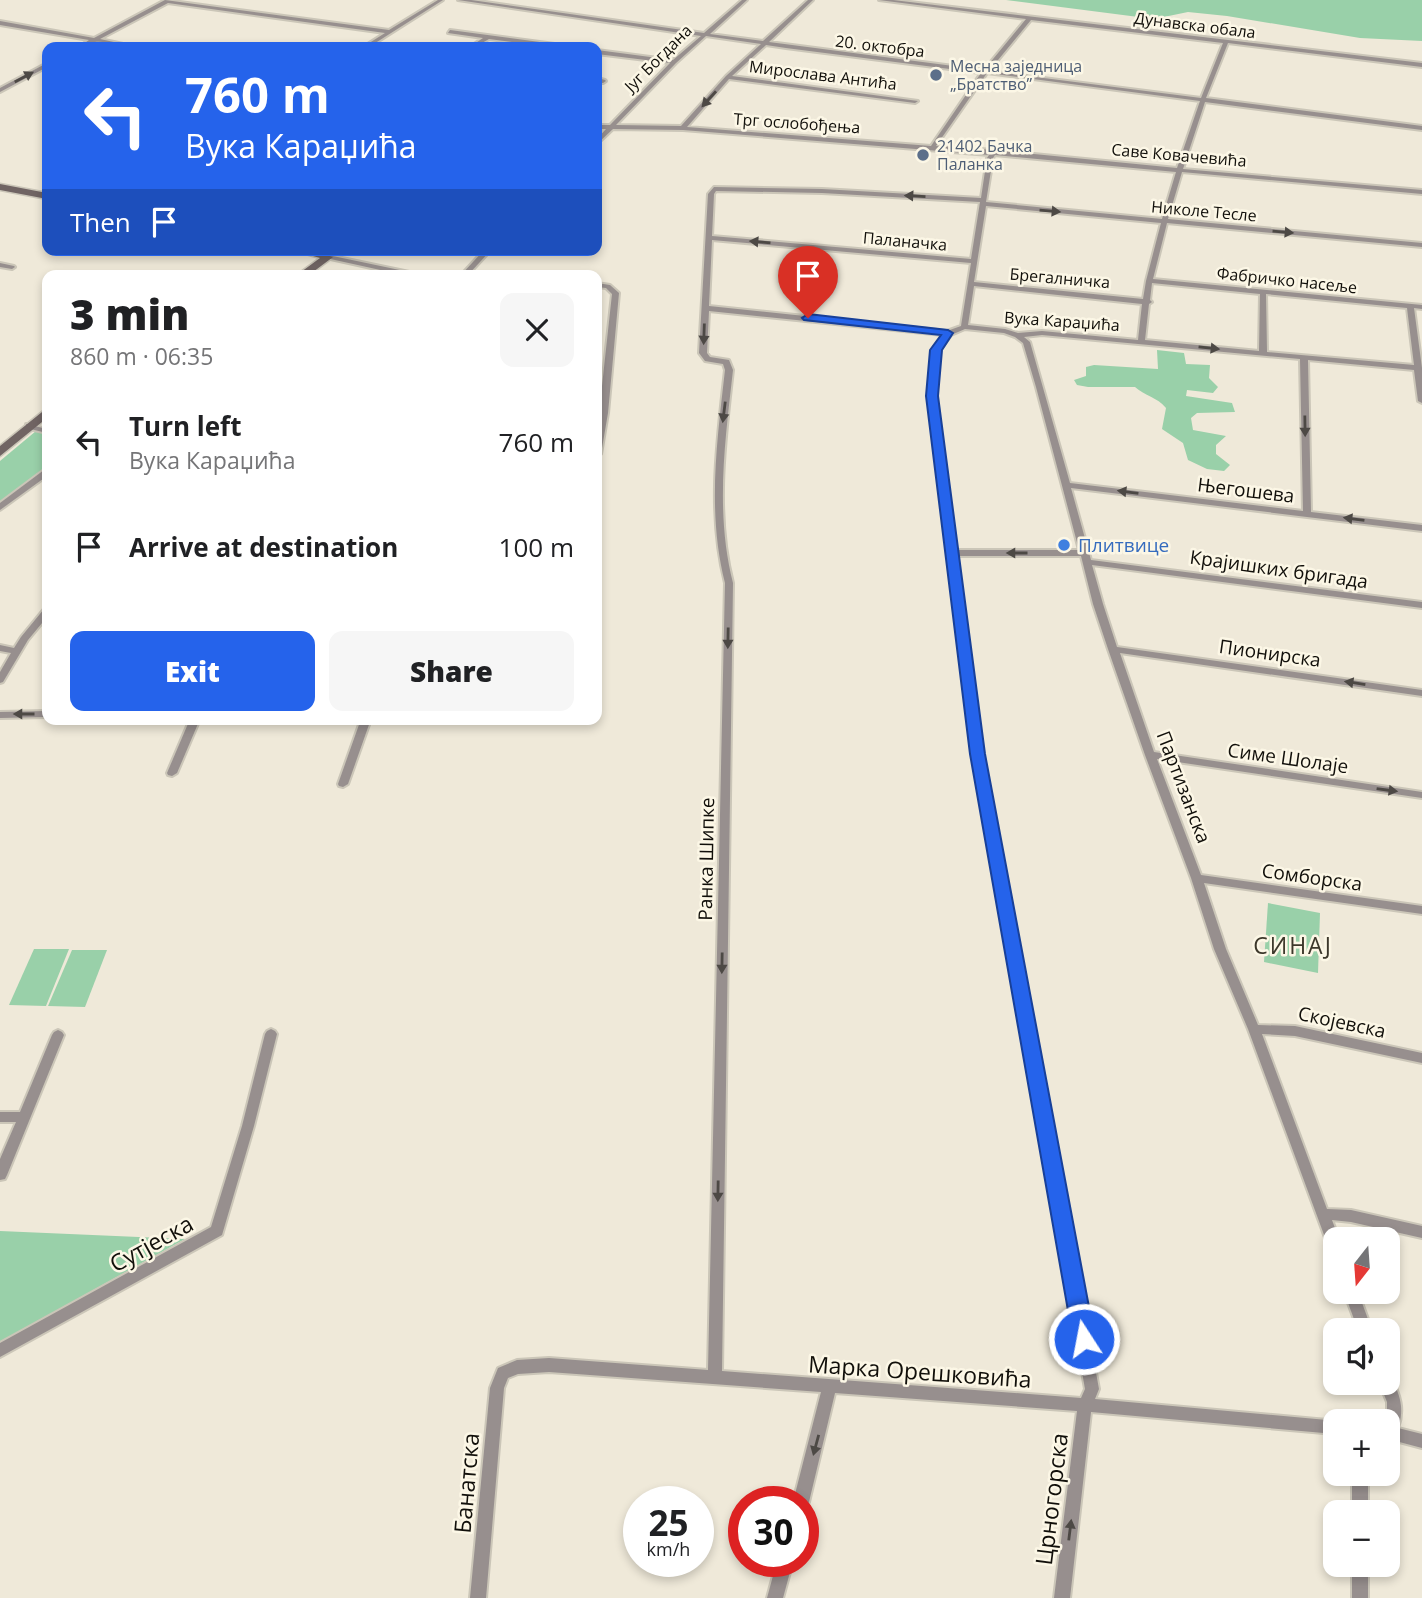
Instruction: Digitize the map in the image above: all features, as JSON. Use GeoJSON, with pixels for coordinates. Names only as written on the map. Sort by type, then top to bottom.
{"type":"FeatureCollection","features":[{"type":"Feature","properties":{"kind":"street"},"geometry":{"type":"LineString","coordinates":[[374,42],[440,0]]}},
{"type":"Feature","properties":{"kind":"street","name":"20. октобра"},"geometry":{"type":"LineString","coordinates":[[460,0],[1422,128]]}},
{"type":"Feature","properties":{"kind":"street","name":"Југ Богдана"},"geometry":{"type":"LineString","coordinates":[[602,137],[674,62],[745,0]]}},
{"type":"Feature","properties":{"kind":"street"},"geometry":{"type":"LineString","coordinates":[[683,128],[728,77],[811,0]]}},
{"type":"Feature","properties":{"kind":"street","name":"Дунавска обала"},"geometry":{"type":"LineString","coordinates":[[881,0],[1422,65]]}},
{"type":"Feature","properties":{"kind":"street"},"geometry":{"type":"LineString","coordinates":[[91,42],[168,1],[390,32]]}},
{"type":"Feature","properties":{"kind":"street"},"geometry":{"type":"LineString","coordinates":[[933,147],[986,72],[1030,18]]}},
{"type":"Feature","properties":{"kind":"street"},"geometry":{"type":"LineString","coordinates":[[0,23],[106,42]]}},
{"type":"Feature","properties":{"kind":"street"},"geometry":{"type":"LineString","coordinates":[[450,32],[525,42]]}},
{"type":"Feature","properties":{"kind":"street"},"geometry":{"type":"LineString","coordinates":[[480,42],[488,37]]}},
{"type":"Feature","properties":{"kind":"street"},"geometry":{"type":"LineString","coordinates":[[1141,342],[1149,281],[1180,169],[1226,42]]}},
{"type":"Feature","properties":{"kind":"street"},"geometry":{"type":"LineString","coordinates":[[602,53],[674,62]]}},
{"type":"Feature","properties":{"kind":"street"},"geometry":{"type":"LineString","coordinates":[[0,90],[42,68]]}},
{"type":"Feature","properties":{"kind":"street","name":"Мирослава Антића"},"geometry":{"type":"LineString","coordinates":[[728,77],[915,101]]}},
{"type":"Feature","properties":{"kind":"street","name":"Трг ослобођења"},"geometry":{"type":"LineString","coordinates":[[621,118],[630,124],[659,127]]}},
{"type":"Feature","properties":{"kind":"street","name":"Трг ослобођења"},"geometry":{"type":"LineString","coordinates":[[602,127],[683,128],[933,147]]}},
{"type":"Feature","properties":{"kind":"street","name":"Саве Ковачевића"},"geometry":{"type":"LineString","coordinates":[[933,147],[1422,192]]}},
{"type":"Feature","properties":{"kind":"street"},"geometry":{"type":"LineString","coordinates":[[964,327],[983,202],[994,152]]}},
{"type":"Feature","properties":{"kind":"street"},"geometry":{"type":"LineString","coordinates":[[0,187],[42,195]]}},
{"type":"Feature","properties":{"kind":"street","name":"Николе Тесле"},"geometry":{"type":"LineString","coordinates":[[708,238],[711,194],[714,188],[822,191],[983,202],[1422,245]]}},
{"type":"Feature","properties":{"kind":"street"},"geometry":{"type":"LineString","coordinates":[[705,308],[708,238]]}},
{"type":"Feature","properties":{"kind":"street","name":"Паланачка"},"geometry":{"type":"LineString","coordinates":[[708,238],[974,261]]}},
{"type":"Feature","properties":{"kind":"street"},"geometry":{"type":"LineString","coordinates":[[309,270],[330,256]]}},
{"type":"Feature","properties":{"kind":"street"},"geometry":{"type":"LineString","coordinates":[[341,256],[395,270]]}},
{"type":"Feature","properties":{"kind":"street"},"geometry":{"type":"LineString","coordinates":[[469,270],[482,256]]}},
{"type":"Feature","properties":{"kind":"street"},"geometry":{"type":"LineString","coordinates":[[0,265],[12,267]]}},
{"type":"Feature","properties":{"kind":"street","name":"Фабричко насеље"},"geometry":{"type":"LineString","coordinates":[[1149,281],[1422,307]]}},
{"type":"Feature","properties":{"kind":"street","name":"Брегалничка"},"geometry":{"type":"LineString","coordinates":[[970,284],[1148,302]]}},
{"type":"Feature","properties":{"kind":"street"},"geometry":{"type":"LineString","coordinates":[[602,286],[613,288],[616,292],[602,425]]}},
{"type":"Feature","properties":{"kind":"street"},"geometry":{"type":"LineString","coordinates":[[1263,292],[1263,354]]}},
{"type":"Feature","properties":{"kind":"street"},"geometry":{"type":"LineString","coordinates":[[1410,306],[1422,401]]}},
{"type":"Feature","properties":{"kind":"street","name":"Вука Караџића"},"geometry":{"type":"LineString","coordinates":[[705,308],[948,333],[964,327],[1018,335],[1042,333],[1418,368]]}},
{"type":"Feature","properties":{"kind":"street","name":"Ранка Шипке"},"geometry":{"type":"LineString","coordinates":[[705,308],[704,353],[708,359],[726,362],[729,370],[720,452],[721,560],[729,583],[715,1376]]}},
{"type":"Feature","properties":{"kind":"street","name":"Црногорска"},"geometry":{"type":"LineString","coordinates":[[948,333],[936,350],[932,396],[978,754],[1092,1389],[1086,1405],[1062,1598]]}},
{"type":"Feature","properties":{"kind":"street","name":"Партизанска"},"geometry":{"type":"LineString","coordinates":[[1018,335],[1026,342],[1098,604],[1113,649],[1197,878],[1220,949],[1254,1028],[1328,1227]]}},
{"type":"Feature","properties":{"kind":"street"},"geometry":{"type":"LineString","coordinates":[[1304,358],[1307,513]]}},
{"type":"Feature","properties":{"kind":"street"},"geometry":{"type":"LineString","coordinates":[[0,452],[42,416]]}},
{"type":"Feature","properties":{"kind":"street"},"geometry":{"type":"LineString","coordinates":[[29,426],[42,430]]}},
{"type":"Feature","properties":{"kind":"street"},"geometry":{"type":"LineString","coordinates":[[0,507],[42,476]]}},
{"type":"Feature","properties":{"kind":"street","name":"Његошева"},"geometry":{"type":"LineString","coordinates":[[1067,485],[1422,528]]}},
{"type":"Feature","properties":{"kind":"street","name":"Крајишких бригада"},"geometry":{"type":"LineString","coordinates":[[951,553],[1086,558],[1422,606]]}},
{"type":"Feature","properties":{"kind":"street"},"geometry":{"type":"LineString","coordinates":[[0,680],[16,651],[42,617]]}},
{"type":"Feature","properties":{"kind":"street"},"geometry":{"type":"LineString","coordinates":[[0,648],[16,651]]}},
{"type":"Feature","properties":{"kind":"street","name":"Пионирска"},"geometry":{"type":"LineString","coordinates":[[1113,649],[1422,693]]}},
{"type":"Feature","properties":{"kind":"street"},"geometry":{"type":"LineString","coordinates":[[0,715],[42,714]]}},
{"type":"Feature","properties":{"kind":"street"},"geometry":{"type":"LineString","coordinates":[[172,773],[192,725]]}},
{"type":"Feature","properties":{"kind":"street"},"geometry":{"type":"LineString","coordinates":[[344,784],[364,725]]}},
{"type":"Feature","properties":{"kind":"street","name":"Симе Шолаје"},"geometry":{"type":"LineString","coordinates":[[1150,755],[1422,795]]}},
{"type":"Feature","properties":{"kind":"street","name":"Сомборска"},"geometry":{"type":"LineString","coordinates":[[1197,878],[1422,910]]}},
{"type":"Feature","properties":{"kind":"street","name":"Скојевска"},"geometry":{"type":"LineString","coordinates":[[1254,1028],[1294,1031],[1422,1058]]}},
{"type":"Feature","properties":{"kind":"street","name":"Сутјеска"},"geometry":{"type":"LineString","coordinates":[[0,1350],[217,1231],[248,1126],[271,1034]]}},
{"type":"Feature","properties":{"kind":"street"},"geometry":{"type":"LineString","coordinates":[[0,1175],[58,1035]]}},
{"type":"Feature","properties":{"kind":"street"},"geometry":{"type":"LineString","coordinates":[[0,1117],[24,1117]]}},
{"type":"Feature","properties":{"kind":"street"},"geometry":{"type":"LineString","coordinates":[[1323,1214],[1351,1216],[1422,1232]]}},
{"type":"Feature","properties":{"kind":"street","name":"Марка Орешковића"},"geometry":{"type":"LineString","coordinates":[[503,1373],[517,1367],[549,1365],[715,1376],[829,1388],[1086,1405],[1323,1426]]}},
{"type":"Feature","properties":{"kind":"street","name":"Банатска"},"geometry":{"type":"LineString","coordinates":[[478,1598],[497,1388],[503,1373]]}},
{"type":"Feature","properties":{"kind":"street"},"geometry":{"type":"LineString","coordinates":[[805,1486],[829,1388]]}},
{"type":"Feature","properties":{"kind":"street"},"geometry":{"type":"LineString","coordinates":[[1400,1435],[1422,1441]]}},
{"type":"Feature","properties":{"kind":"street"},"geometry":{"type":"LineString","coordinates":[[775,1598],[781,1577]]}},
{"type":"Feature","properties":{"kind":"street"},"geometry":{"type":"LineString","coordinates":[[1360,1577],[1360,1598]]}},
{"type":"Feature","properties":{"kind":"green space"},"geometry":{"type":"Polygon","coordinates":[[[1006,0],[1422,0],[1422,41],[1360,38],[1188,12],[1154,19],[1006,0]]]}},
{"type":"Feature","properties":{"kind":"green space"},"geometry":{"type":"Polygon","coordinates":[[[1157,350],[1184,353],[1186,364],[1210,365],[1209,378],[1218,387],[1213,393],[1187,390],[1186,396],[1232,403],[1235,412],[1197,413],[1191,418],[1193,430],[1226,436],[1216,445],[1216,454],[1230,465],[1224,471],[1207,469],[1188,460],[1183,443],[1162,429],[1166,408],[1155,399],[1135,387],[1088,387],[1077,385],[1074,380],[1086,376],[1086,367],[1094,365],[1158,369],[1157,350]]]}},
{"type":"Feature","properties":{"kind":"green space"},"geometry":{"type":"Polygon","coordinates":[[[36,431],[42,433],[42,472],[0,502],[0,461],[36,431]]]}},
{"type":"Feature","properties":{"kind":"green space"},"geometry":{"type":"Polygon","coordinates":[[[1268,903],[1320,913],[1318,973],[1264,962],[1268,903]]]}},
{"type":"Feature","properties":{"kind":"green space"},"geometry":{"type":"Polygon","coordinates":[[[34,949],[69,949],[46,1006],[9,1005],[34,949]]]}},
{"type":"Feature","properties":{"kind":"green space"},"geometry":{"type":"Polygon","coordinates":[[[72,950],[107,950],[85,1007],[48,1006],[72,950]]]}},
{"type":"Feature","properties":{"kind":"green space"},"geometry":{"type":"Polygon","coordinates":[[[0,1231],[185,1239],[0,1342],[0,1231]]]}},
{"type":"Feature","properties":{"kind":"place","name":"Месна заједница „Братство”"},"geometry":{"type":"Point","coordinates":[936,75]}},
{"type":"Feature","properties":{"kind":"place","name":"21402 Бачка Паланка"},"geometry":{"type":"Point","coordinates":[923,155]}},
{"type":"Feature","properties":{"kind":"place","name":"Плитвице"},"geometry":{"type":"Point","coordinates":[1064,545]}},
{"type":"Feature","properties":{"kind":"district","name":"СИНАЈ"},"geometry":{"type":"Point","coordinates":[1293,945]}},
{"type":"Feature","properties":{"kind":"route"},"geometry":{"type":"LineString","coordinates":[[808,318],[948,333],[936,350],[932,396],[978,754],[1084,1339]]}}]}
